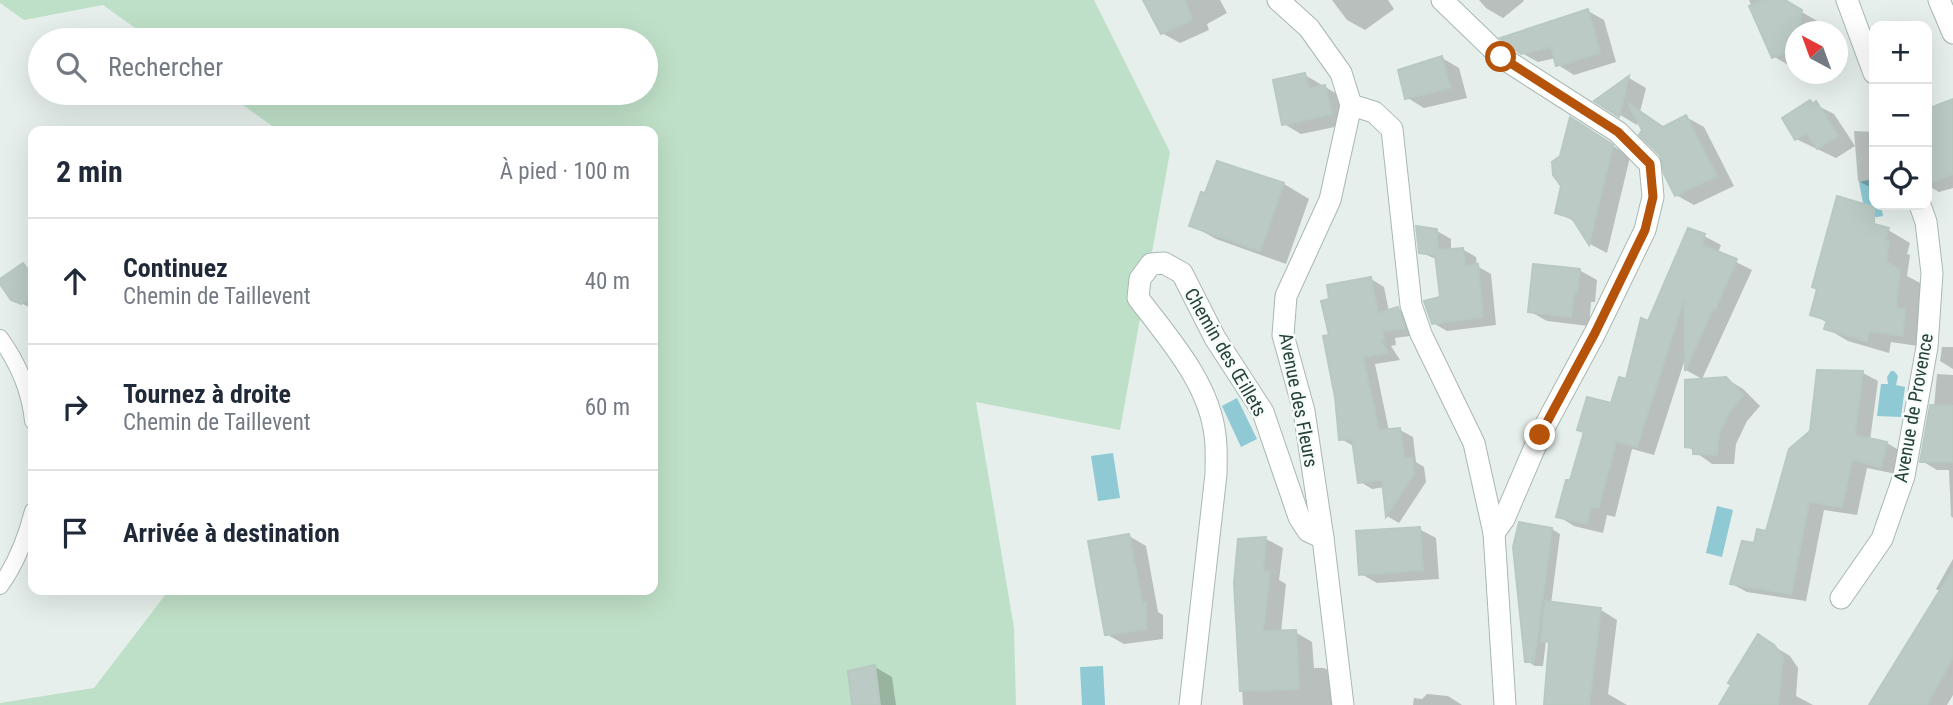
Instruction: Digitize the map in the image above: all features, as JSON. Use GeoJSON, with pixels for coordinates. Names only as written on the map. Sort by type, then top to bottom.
{"type":"FeatureCollection","features":[{"type":"Feature","properties":{"kind":"street"},"geometry":{"type":"LineString","coordinates":[[1278,0],[1309,28],[1341,73],[1351,105],[1374,112],[1392,129],[1411,304],[1421,334],[1474,443],[1493,533],[1505,705]]}},
{"type":"Feature","properties":{"kind":"street"},"geometry":{"type":"LineString","coordinates":[[1442,0],[1501,57],[1618,132],[1650,164],[1653,197],[1645,230],[1595,333],[1540,435],[1504,519],[1493,533]]}},
{"type":"Feature","properties":{"kind":"street"},"geometry":{"type":"LineString","coordinates":[[1847,0],[1869,59]]}},
{"type":"Feature","properties":{"kind":"street"},"geometry":{"type":"LineString","coordinates":[[1939,0],[1953,33]]}},
{"type":"Feature","properties":{"kind":"street","name":"Avenue des Fleurs"},"geometry":{"type":"LineString","coordinates":[[1343,705],[1324,538],[1304,411],[1283,335],[1286,296],[1330,200],[1351,105]]}},
{"type":"Feature","properties":{"kind":"street","name":"Avenue de Provence"},"geometry":{"type":"LineString","coordinates":[[1841,597],[1882,539],[1904,476],[1927,347],[1932,273],[1926,222],[1922,210]]}},
{"type":"Feature","properties":{"kind":"street","name":"Chemin des Œillets"},"geometry":{"type":"LineString","coordinates":[[1190,705],[1216,474],[1215,435],[1206,401],[1177,350],[1138,298],[1140,279],[1151,264],[1164,263],[1182,273],[1215,338],[1262,412],[1299,517],[1308,531],[1324,538]]}},
{"type":"Feature","properties":{"kind":"lane"},"geometry":{"type":"LineString","coordinates":[[0,338],[14,358],[28,392]]}},
{"type":"Feature","properties":{"kind":"lane"},"geometry":{"type":"LineString","coordinates":[[0,586],[11,571],[28,529]]}},
{"type":"Feature","properties":{"kind":"green space"},"geometry":{"type":"Polygon","coordinates":[[[0,0],[1094,0],[1170,152],[1120,430],[976,402],[1014,628],[1016,705],[0,705],[94,688],[165,595],[658,595],[658,126],[272,126],[243,105],[658,105],[658,28],[135,28],[103,5],[24,20],[0,3],[0,0]]]}},
{"type":"Feature","properties":{"kind":"water"},"geometry":{"type":"Polygon","coordinates":[[[1869,180],[1869,210],[1882,210],[1883,216],[1866,219],[1859,182],[1869,180]]]}},
{"type":"Feature","properties":{"kind":"water"},"geometry":{"type":"Polygon","coordinates":[[[1891,371],[1898,376],[1896,385],[1905,387],[1901,417],[1877,416],[1881,384],[1888,384],[1887,377],[1891,371]]]}},
{"type":"Feature","properties":{"kind":"water"},"geometry":{"type":"Polygon","coordinates":[[[1237,398],[1257,439],[1241,447],[1222,406],[1237,398]]]}},
{"type":"Feature","properties":{"kind":"water"},"geometry":{"type":"Polygon","coordinates":[[[1113,453],[1120,498],[1098,501],[1091,456],[1113,453]]]}},
{"type":"Feature","properties":{"kind":"water"},"geometry":{"type":"Polygon","coordinates":[[[1717,506],[1733,510],[1722,557],[1706,553],[1717,506]]]}},
{"type":"Feature","properties":{"kind":"water"},"geometry":{"type":"Polygon","coordinates":[[[1103,666],[1105,705],[1082,705],[1080,667],[1103,666]]]}},
{"type":"Feature","properties":{"kind":"building"},"geometry":{"type":"Polygon","coordinates":[[[1143,0],[1185,0],[1192,20],[1161,34],[1143,0]]]}},
{"type":"Feature","properties":{"kind":"building"},"geometry":{"type":"Polygon","coordinates":[[[1763,0],[1785,0],[1802,10],[1800,21],[1785,21],[1785,52],[1772,58],[1749,6],[1763,0]]]}},
{"type":"Feature","properties":{"kind":"building"},"geometry":{"type":"Polygon","coordinates":[[[1588,9],[1600,53],[1556,66],[1551,47],[1521,54],[1500,38],[1588,9]]]}},
{"type":"Feature","properties":{"kind":"building"},"geometry":{"type":"Polygon","coordinates":[[[1442,56],[1450,88],[1405,99],[1398,70],[1442,56]]]}},
{"type":"Feature","properties":{"kind":"building"},"geometry":{"type":"Polygon","coordinates":[[[1305,73],[1309,89],[1325,85],[1332,114],[1282,125],[1273,80],[1305,73]]]}},
{"type":"Feature","properties":{"kind":"building"},"geometry":{"type":"Polygon","coordinates":[[[1629,76],[1619,117],[1594,101],[1629,76]]]}},
{"type":"Feature","properties":{"kind":"building"},"geometry":{"type":"Polygon","coordinates":[[[1953,99],[1953,174],[1932,182],[1932,147],[1932,107],[1953,99]]]}},
{"type":"Feature","properties":{"kind":"building"},"geometry":{"type":"Polygon","coordinates":[[[1810,100],[1813,104],[1816,101],[1838,136],[1817,149],[1807,133],[1795,140],[1782,118],[1810,100]]]}},
{"type":"Feature","properties":{"kind":"building"},"geometry":{"type":"Polygon","coordinates":[[[1628,103],[1663,127],[1686,115],[1717,176],[1675,196],[1664,174],[1660,155],[1639,135],[1642,130],[1628,103]]]}},
{"type":"Feature","properties":{"kind":"building"},"geometry":{"type":"Polygon","coordinates":[[[1570,117],[1613,145],[1589,245],[1572,218],[1555,213],[1561,186],[1553,175],[1552,162],[1560,156],[1570,117]]]}},
{"type":"Feature","properties":{"kind":"building"},"geometry":{"type":"Polygon","coordinates":[[[1217,161],[1284,183],[1260,251],[1189,226],[1201,192],[1205,193],[1217,161]]]}},
{"type":"Feature","properties":{"kind":"building"},"geometry":{"type":"Polygon","coordinates":[[[1837,196],[1869,206],[1869,210],[1874,210],[1874,224],[1889,228],[1885,240],[1889,241],[1886,261],[1900,270],[1896,308],[1905,309],[1903,336],[1869,331],[1867,341],[1824,329],[1827,320],[1810,315],[1817,289],[1812,287],[1837,196]]]}},
{"type":"Feature","properties":{"kind":"building"},"geometry":{"type":"Polygon","coordinates":[[[1416,226],[1437,229],[1438,250],[1463,248],[1465,266],[1478,264],[1483,317],[1432,324],[1424,301],[1440,297],[1435,255],[1419,253],[1416,226]]]}},
{"type":"Feature","properties":{"kind":"building"},"geometry":{"type":"Polygon","coordinates":[[[1688,228],[1705,234],[1702,245],[1737,259],[1715,310],[1713,309],[1685,371],[1684,299],[1637,447],[1616,441],[1599,508],[1591,507],[1587,524],[1556,517],[1584,432],[1577,430],[1587,397],[1611,403],[1619,377],[1626,379],[1641,318],[1648,321],[1688,228]]]}},
{"type":"Feature","properties":{"kind":"building"},"geometry":{"type":"Polygon","coordinates":[[[23,263],[28,270],[28,300],[21,304],[11,300],[0,284],[0,279],[23,263]]]}},
{"type":"Feature","properties":{"kind":"building"},"geometry":{"type":"Polygon","coordinates":[[[1533,264],[1580,269],[1571,317],[1528,312],[1533,264]]]}},
{"type":"Feature","properties":{"kind":"building"},"geometry":{"type":"Polygon","coordinates":[[[1371,277],[1378,313],[1398,307],[1405,328],[1382,331],[1384,339],[1380,339],[1388,353],[1363,357],[1379,430],[1400,428],[1404,458],[1412,458],[1414,474],[1386,517],[1382,480],[1358,483],[1352,439],[1339,440],[1335,397],[1323,336],[1329,335],[1321,301],[1329,299],[1327,285],[1371,277]]]}},
{"type":"Feature","properties":{"kind":"building"},"geometry":{"type":"Polygon","coordinates":[[[1817,370],[1863,371],[1855,435],[1887,442],[1881,467],[1852,460],[1842,507],[1809,502],[1791,594],[1730,584],[1742,541],[1754,543],[1757,529],[1766,531],[1789,449],[1810,431],[1817,370]]]}},
{"type":"Feature","properties":{"kind":"building"},"geometry":{"type":"Polygon","coordinates":[[[1726,377],[1743,395],[1730,411],[1719,434],[1717,455],[1693,454],[1693,448],[1685,447],[1685,380],[1726,377]]]}},
{"type":"Feature","properties":{"kind":"building"},"geometry":{"type":"Polygon","coordinates":[[[1930,405],[1953,406],[1953,462],[1920,462],[1930,405]]]}},
{"type":"Feature","properties":{"kind":"building"},"geometry":{"type":"Polygon","coordinates":[[[1519,522],[1552,528],[1534,662],[1525,662],[1513,547],[1519,522]]]}},
{"type":"Feature","properties":{"kind":"building"},"geometry":{"type":"Polygon","coordinates":[[[1420,527],[1423,570],[1359,575],[1356,531],[1420,527]]]}},
{"type":"Feature","properties":{"kind":"building"},"geometry":{"type":"Polygon","coordinates":[[[1129,534],[1142,603],[1146,603],[1146,629],[1105,635],[1088,541],[1129,534]]]}},
{"type":"Feature","properties":{"kind":"building"},"geometry":{"type":"Polygon","coordinates":[[[1266,537],[1263,571],[1270,572],[1263,631],[1296,630],[1299,689],[1240,691],[1234,583],[1238,539],[1266,537]]]}},
{"type":"Feature","properties":{"kind":"building"},"geometry":{"type":"Polygon","coordinates":[[[1953,569],[1953,657],[1927,705],[1869,705],[1953,569]]]}},
{"type":"Feature","properties":{"kind":"building"},"geometry":{"type":"Polygon","coordinates":[[[1545,601],[1601,608],[1589,705],[1544,705],[1549,642],[1541,641],[1545,601]]]}},
{"type":"Feature","properties":{"kind":"building"},"geometry":{"type":"Polygon","coordinates":[[[1758,634],[1774,645],[1783,657],[1778,705],[1719,705],[1731,685],[1728,683],[1758,634]]]}},
{"type":"Feature","properties":{"kind":"building"},"geometry":{"type":"Polygon","coordinates":[[[875,665],[880,705],[852,705],[848,671],[875,665]]]}},
{"type":"Feature","properties":{"kind":"route"},"geometry":{"type":"LineString","coordinates":[[1501,57],[1618,132],[1650,164],[1653,197],[1645,230],[1595,333],[1540,435]]}}]}
